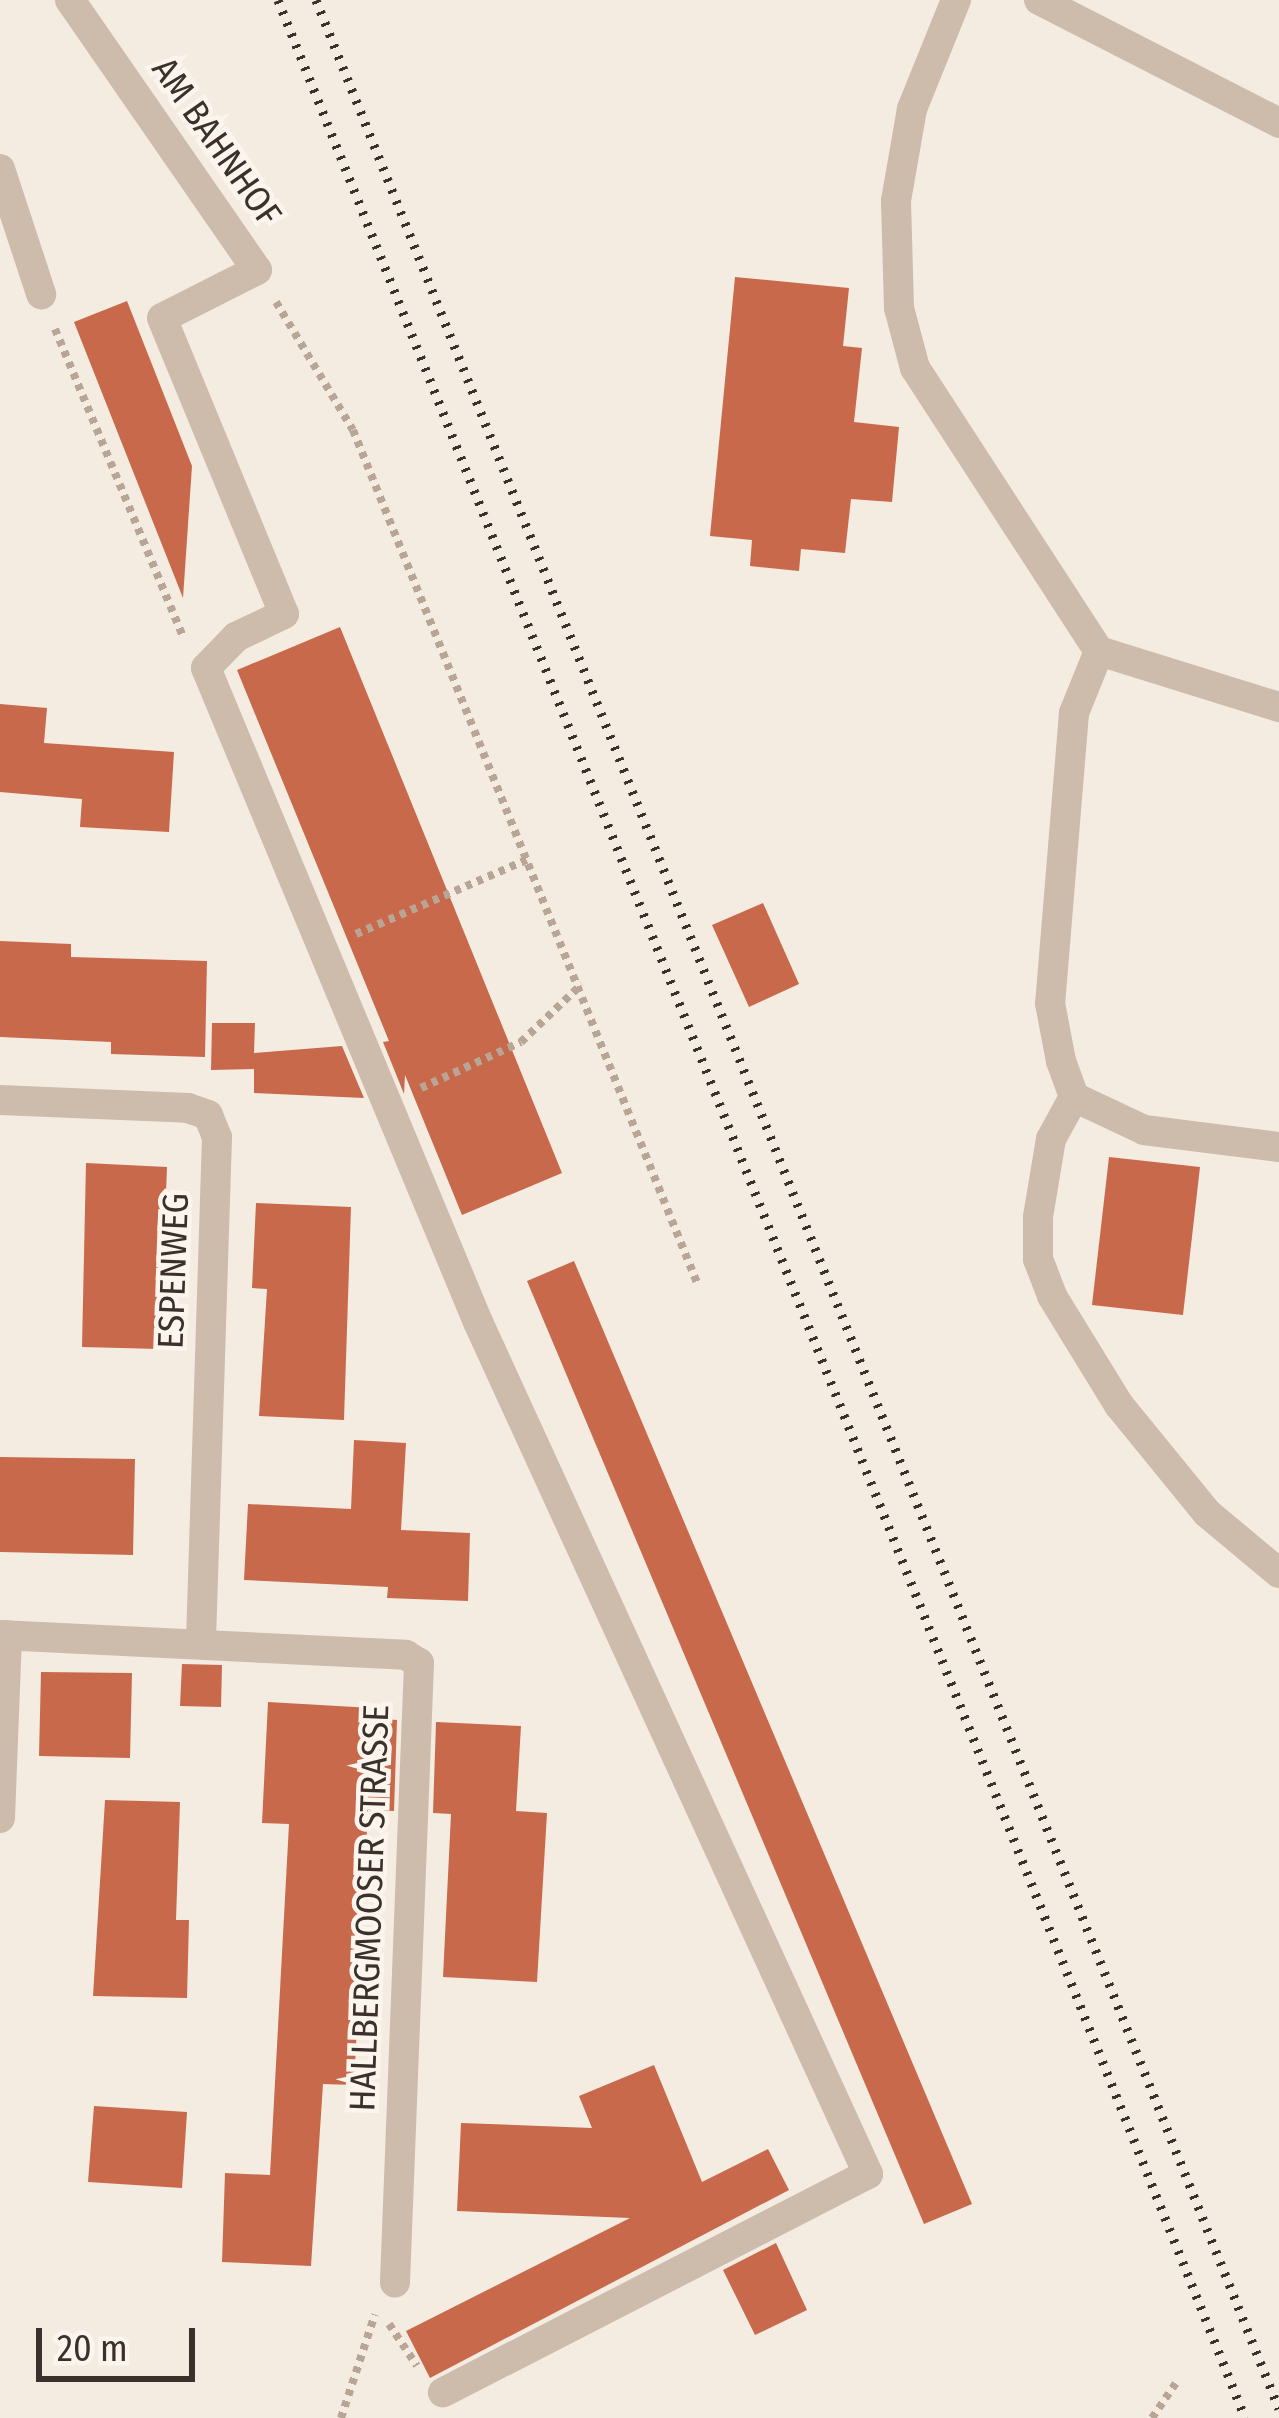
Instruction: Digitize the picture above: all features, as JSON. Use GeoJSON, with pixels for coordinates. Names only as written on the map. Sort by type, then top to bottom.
{"type":"FeatureCollection","features":[{"type":"Feature","properties":{"kind":"street","name":"AM BAHNHOF"},"geometry":{"type":"LineString","coordinates":[[70,0],[257,270]]}},
{"type":"Feature","properties":{"kind":"street"},"geometry":{"type":"LineString","coordinates":[[956,0],[908,132],[896,201],[899,308],[915,368],[1099,651],[1279,707]]}},
{"type":"Feature","properties":{"kind":"street"},"geometry":{"type":"LineString","coordinates":[[1040,0],[1279,122]]}},
{"type":"Feature","properties":{"kind":"street"},"geometry":{"type":"LineString","coordinates":[[0,169],[41,294]]}},
{"type":"Feature","properties":{"kind":"street"},"geometry":{"type":"LineString","coordinates":[[257,270],[163,318],[284,614],[236,637],[206,668],[478,1322],[868,2174],[443,2392]]}},
{"type":"Feature","properties":{"kind":"street"},"geometry":{"type":"LineString","coordinates":[[1099,651],[1075,713],[1050,1003],[1074,1097],[1051,1139],[1037,1217],[1037,1259],[1052,1296],[1119,1405],[1207,1513],[1279,1573]]}},
{"type":"Feature","properties":{"kind":"street"},"geometry":{"type":"LineString","coordinates":[[1074,1097],[1144,1130],[1279,1147]]}},
{"type":"Feature","properties":{"kind":"street","name":"ESPENWEG"},"geometry":{"type":"LineString","coordinates":[[0,1100],[188,1108],[208,1115],[218,1138],[201,1641]]}},
{"type":"Feature","properties":{"kind":"street","name":"HALLBERGMOOSER STRASSE"},"geometry":{"type":"LineString","coordinates":[[0,1818],[3,1635],[406,1654],[419,1663],[386,2295]]}},
{"type":"Feature","properties":{"kind":"path"},"geometry":{"type":"LineString","coordinates":[[257,270],[353,430],[582,984],[698,1285]]}},
{"type":"Feature","properties":{"kind":"path"},"geometry":{"type":"LineString","coordinates":[[41,294],[171,617],[206,668]]}},
{"type":"Feature","properties":{"kind":"path"},"geometry":{"type":"LineString","coordinates":[[322,947],[531,858]]}},
{"type":"Feature","properties":{"kind":"path"},"geometry":{"type":"LineString","coordinates":[[387,1103],[521,1042],[582,984]]}},
{"type":"Feature","properties":{"kind":"path"},"geometry":{"type":"LineString","coordinates":[[386,2295],[436,2396],[443,2392]]}},
{"type":"Feature","properties":{"kind":"path"},"geometry":{"type":"LineString","coordinates":[[341,2418],[386,2295]]}},
{"type":"Feature","properties":{"kind":"path"},"geometry":{"type":"LineString","coordinates":[[1152,2418],[1176,2383]]}},
{"type":"Feature","properties":{"kind":"building"},"geometry":{"type":"Polygon","coordinates":[[[735,277],[849,288],[843,346],[862,348],[854,422],[899,427],[892,502],[851,499],[845,553],[801,549],[799,571],[750,566],[752,540],[710,536],[735,277]]]}},
{"type":"Feature","properties":{"kind":"building"},"geometry":{"type":"Polygon","coordinates":[[[127,301],[192,466],[183,598],[74,322],[127,301]]]}},
{"type":"Feature","properties":{"kind":"building"},"geometry":{"type":"Polygon","coordinates":[[[340,627],[562,1173],[462,1215],[405,1075],[404,1094],[383,1042],[389,1041],[237,670],[340,627]]]}},
{"type":"Feature","properties":{"kind":"building"},"geometry":{"type":"Polygon","coordinates":[[[0,704],[47,708],[44,743],[174,752],[169,832],[80,827],[82,799],[0,792],[0,704]]]}},
{"type":"Feature","properties":{"kind":"building"},"geometry":{"type":"Polygon","coordinates":[[[763,903],[799,984],[749,1007],[712,925],[763,903]]]}},
{"type":"Feature","properties":{"kind":"building"},"geometry":{"type":"Polygon","coordinates":[[[0,941],[71,944],[71,957],[207,961],[205,1057],[111,1054],[111,1042],[0,1037],[0,941]]]}},
{"type":"Feature","properties":{"kind":"building"},"geometry":{"type":"Polygon","coordinates":[[[212,1023],[255,1023],[254,1053],[342,1046],[364,1098],[254,1093],[254,1069],[211,1070],[212,1023]]]}},
{"type":"Feature","properties":{"kind":"building"},"geometry":{"type":"Polygon","coordinates":[[[1109,1157],[1200,1167],[1183,1315],[1092,1305],[1109,1157]]]}},
{"type":"Feature","properties":{"kind":"building"},"geometry":{"type":"Polygon","coordinates":[[[86,1163],[167,1167],[160,1349],[82,1347],[86,1163]]]}},
{"type":"Feature","properties":{"kind":"building"},"geometry":{"type":"Polygon","coordinates":[[[256,1203],[351,1207],[344,1420],[259,1416],[267,1289],[252,1288],[256,1203]]]}},
{"type":"Feature","properties":{"kind":"building"},"geometry":{"type":"Polygon","coordinates":[[[574,1261],[972,2204],[924,2224],[527,1281],[574,1261]]]}},
{"type":"Feature","properties":{"kind":"building"},"geometry":{"type":"Polygon","coordinates":[[[354,1440],[406,1443],[401,1530],[470,1533],[468,1601],[387,1598],[388,1587],[244,1580],[248,1504],[351,1509],[354,1440]]]}},
{"type":"Feature","properties":{"kind":"building"},"geometry":{"type":"Polygon","coordinates":[[[0,1457],[135,1459],[133,1555],[0,1552],[0,1457]]]}},
{"type":"Feature","properties":{"kind":"building"},"geometry":{"type":"Polygon","coordinates":[[[182,1664],[222,1665],[221,1707],[180,1706],[182,1664]]]}},
{"type":"Feature","properties":{"kind":"building"},"geometry":{"type":"Polygon","coordinates":[[[41,1672],[132,1673],[130,1758],[39,1756],[41,1672]]]}},
{"type":"Feature","properties":{"kind":"building"},"geometry":{"type":"Polygon","coordinates":[[[268,1702],[372,1708],[371,1718],[397,1720],[394,1811],[368,1810],[354,2085],[323,2084],[311,2266],[222,2262],[225,2173],[270,2175],[289,1824],[262,1823],[268,1702]]]}},
{"type":"Feature","properties":{"kind":"building"},"geometry":{"type":"Polygon","coordinates":[[[436,1722],[521,1726],[516,1811],[547,1813],[537,1982],[443,1977],[451,1814],[433,1813],[436,1722]]]}},
{"type":"Feature","properties":{"kind":"building"},"geometry":{"type":"Polygon","coordinates":[[[105,1800],[180,1802],[176,1920],[189,1920],[187,1998],[93,1996],[105,1800]]]}},
{"type":"Feature","properties":{"kind":"building"},"geometry":{"type":"Polygon","coordinates":[[[654,2065],[702,2182],[768,2149],[789,2190],[430,2378],[406,2331],[630,2218],[457,2211],[461,2123],[592,2128],[579,2096],[654,2065]]]}},
{"type":"Feature","properties":{"kind":"building"},"geometry":{"type":"Polygon","coordinates":[[[94,2106],[187,2112],[182,2188],[88,2182],[94,2106]]]}},
{"type":"Feature","properties":{"kind":"building"},"geometry":{"type":"Polygon","coordinates":[[[776,2243],[807,2310],[755,2335],[723,2270],[776,2243]]]}},
{"type":"Feature","properties":{"kind":"railway"},"geometry":{"type":"LineString","coordinates":[[278,0],[1245,2418]]}},
{"type":"Feature","properties":{"kind":"railway"},"geometry":{"type":"LineString","coordinates":[[316,0],[1279,2409]]}}]}
